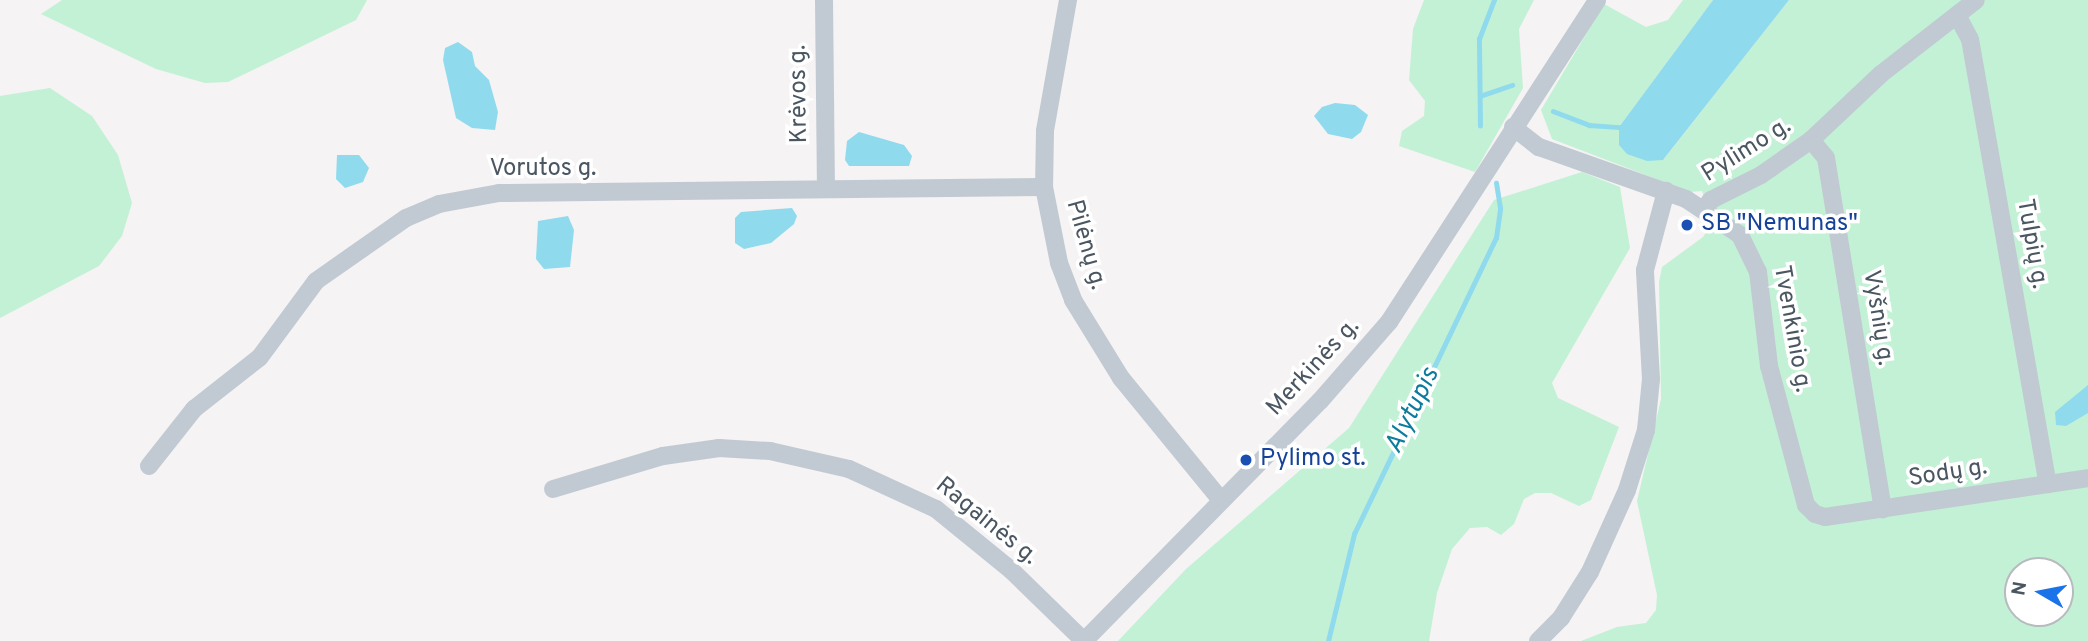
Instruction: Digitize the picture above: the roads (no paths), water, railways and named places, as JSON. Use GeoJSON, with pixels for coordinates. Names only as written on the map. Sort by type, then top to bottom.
{"type":"FeatureCollection","features":[{"type":"Feature","properties":{"kind":"street","name":"Krėvos g."},"geometry":{"type":"LineString","coordinates":[[824,0],[826,187]]}},
{"type":"Feature","properties":{"kind":"street","name":"Pilėnų g."},"geometry":{"type":"LineString","coordinates":[[1068,0],[1049,93],[1044,187],[1053,240],[1073,300],[1156,425],[1221,500]]}},
{"type":"Feature","properties":{"kind":"street","name":"Merkinės g."},"geometry":{"type":"LineString","coordinates":[[1084,641],[1336,383],[1389,322],[1597,0]]}},
{"type":"Feature","properties":{"kind":"street","name":"Pylimo g."},"geometry":{"type":"LineString","coordinates":[[1513,127],[1539,147],[1666,191],[1705,208],[1711,200],[1762,175],[1811,140],[1881,74],[1976,0]]}},
{"type":"Feature","properties":{"kind":"street","name":"Tulpių g."},"geometry":{"type":"LineString","coordinates":[[1956,15],[1970,39],[2048,484]]}},
{"type":"Feature","properties":{"kind":"street","name":"Vyšnių g."},"geometry":{"type":"LineString","coordinates":[[1811,140],[1826,158],[1883,509]]}},
{"type":"Feature","properties":{"kind":"street","name":"Vorutos g."},"geometry":{"type":"LineString","coordinates":[[149,466],[194,410],[260,357],[316,281],[397,224],[439,204],[499,193],[618,195],[826,187],[1044,187]]}},
{"type":"Feature","properties":{"kind":"street"},"geometry":{"type":"LineString","coordinates":[[1538,641],[1561,618],[1590,572],[1627,490],[1646,430],[1651,379],[1646,271],[1666,191]]}},
{"type":"Feature","properties":{"kind":"street","name":"Tvenkinio g."},"geometry":{"type":"LineString","coordinates":[[1705,208],[1740,235],[1751,252],[1758,272],[1769,366],[1806,505],[1815,514]]}},
{"type":"Feature","properties":{"kind":"street","name":"Ragainės g."},"geometry":{"type":"LineString","coordinates":[[553,489],[663,456],[719,448],[770,451],[849,468],[936,509],[1011,570],[1084,641]]}},
{"type":"Feature","properties":{"kind":"street","name":"Sodų g."},"geometry":{"type":"LineString","coordinates":[[1815,514],[1825,517],[2088,478]]}},
{"type":"Feature","properties":{"kind":"water"},"geometry":{"type":"Polygon","coordinates":[[[1713,0],[1789,0],[1663,160],[1647,161],[1627,154],[1619,145],[1619,127],[1713,0]]]}},
{"type":"Feature","properties":{"kind":"water"},"geometry":{"type":"Polygon","coordinates":[[[458,42],[472,52],[475,66],[489,80],[498,112],[495,130],[472,128],[456,118],[443,60],[445,48],[458,42]]]}},
{"type":"Feature","properties":{"kind":"water"},"geometry":{"type":"Polygon","coordinates":[[[1335,103],[1355,105],[1368,115],[1361,132],[1352,139],[1328,134],[1314,116],[1322,107],[1335,103]]]}},
{"type":"Feature","properties":{"kind":"water"},"geometry":{"type":"Polygon","coordinates":[[[859,132],[904,145],[912,156],[909,166],[849,166],[845,160],[847,141],[859,132]]]}},
{"type":"Feature","properties":{"kind":"water"},"geometry":{"type":"Polygon","coordinates":[[[337,155],[359,155],[369,168],[363,182],[345,188],[336,179],[337,155]]]}},
{"type":"Feature","properties":{"kind":"water"},"geometry":{"type":"Polygon","coordinates":[[[792,208],[797,216],[794,224],[771,243],[744,249],[735,243],[735,218],[741,212],[792,208]]]}},
{"type":"Feature","properties":{"kind":"water"},"geometry":{"type":"Polygon","coordinates":[[[568,216],[574,230],[570,267],[544,269],[536,259],[538,221],[568,216]]]}},
{"type":"Feature","properties":{"kind":"water"},"geometry":{"type":"Polygon","coordinates":[[[2088,385],[2088,413],[2066,426],[2056,425],[2055,412],[2088,385]]]}},
{"type":"Feature","properties":{"kind":"waterway","name":"Alytupis"},"geometry":{"type":"LineString","coordinates":[[1480,126],[1479,39],[1494,0]]}},
{"type":"Feature","properties":{"kind":"waterway"},"geometry":{"type":"LineString","coordinates":[[1480,96],[1512,85]]}},
{"type":"Feature","properties":{"kind":"waterway"},"geometry":{"type":"LineString","coordinates":[[1553,111],[1589,125],[1619,127]]}},
{"type":"Feature","properties":{"kind":"waterway","name":"Alytupis"},"geometry":{"type":"LineString","coordinates":[[1328,641],[1354,534],[1496,238],[1500,208],[1496,183]]}},
{"type":"Feature","properties":{"kind":"place","name":"SB \"Nemunas\""},"geometry":{"type":"Point","coordinates":[1687,225]}},
{"type":"Feature","properties":{"kind":"place","name":"Pylimo st."},"geometry":{"type":"Point","coordinates":[1246,460]}}]}
